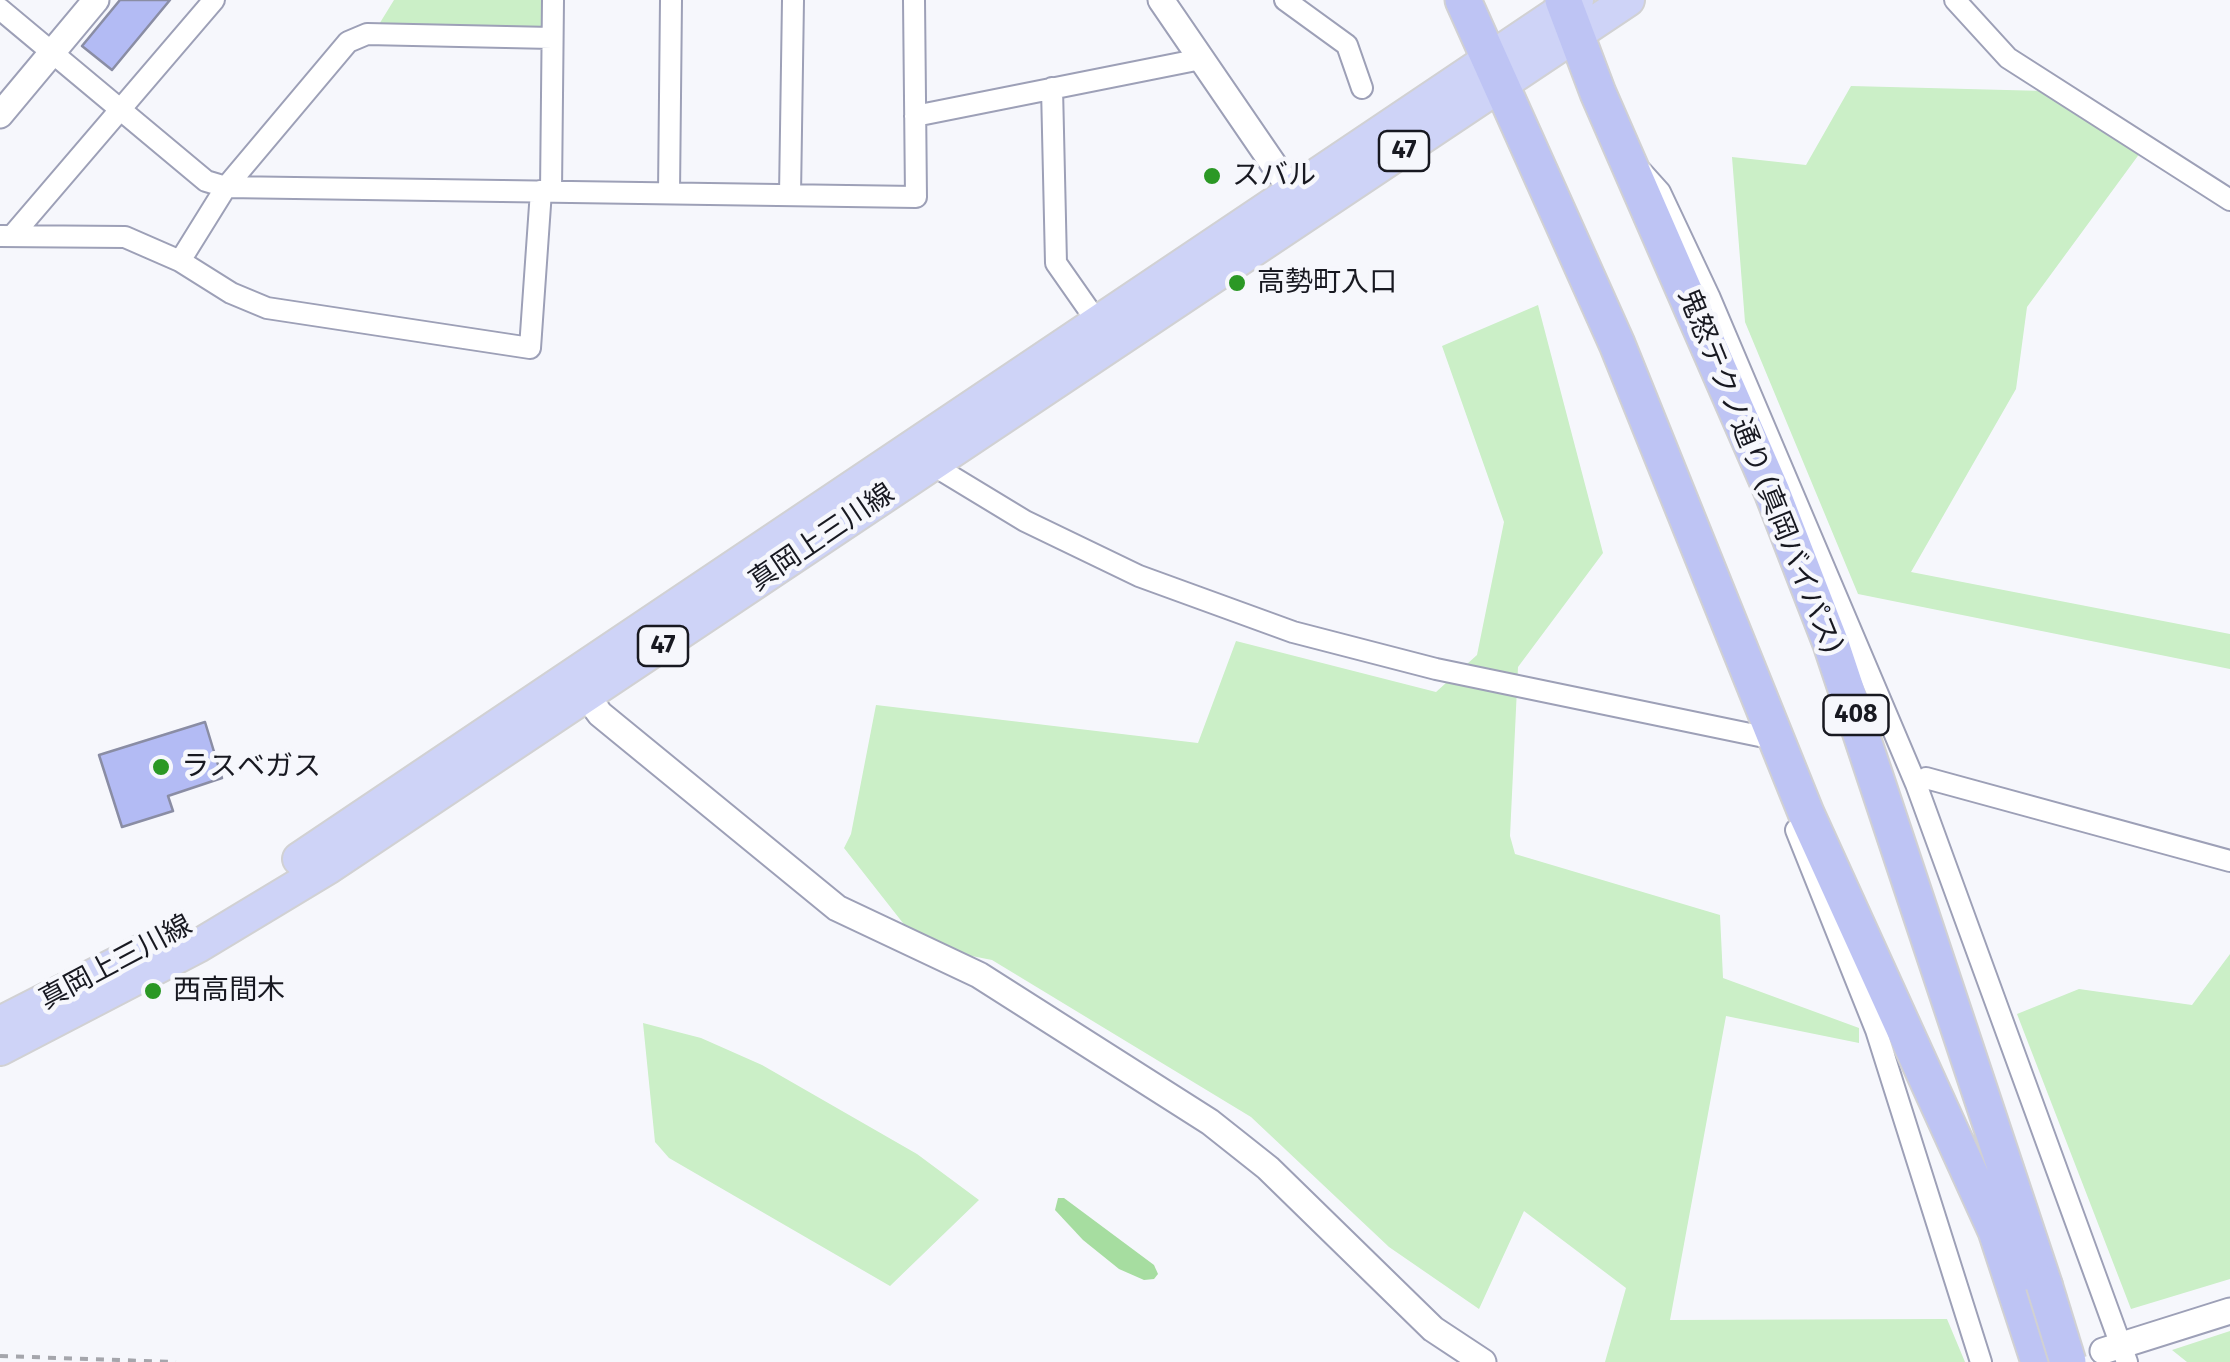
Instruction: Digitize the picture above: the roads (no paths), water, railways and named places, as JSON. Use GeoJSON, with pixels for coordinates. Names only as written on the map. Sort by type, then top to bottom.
{"type":"FeatureCollection","features":[{"type":"Feature","properties":{"kind":"highway","name":"408"},"geometry":{"type":"LineString","coordinates":[[1463,0],[1610,328],[1732,622],[1774,739],[1996,1231],[2031,1288],[2068,1362]]}},
{"type":"Feature","properties":{"kind":"highway","name":"鬼怒テクノ通り (真岡バイパス)"},"geometry":{"type":"LineString","coordinates":[[1571,10],[1598,93],[1772,492],[1831,644],[2031,1288]]}},
{"type":"Feature","properties":{"kind":"highway","name":"408"},"geometry":{"type":"LineString","coordinates":[[2031,1288],[2039,1362]]}},
{"type":"Feature","properties":{"kind":"main road","name":"真岡上三川線"},"geometry":{"type":"LineString","coordinates":[[0,1024],[187,927],[580,687],[932,464],[1300,203],[1495,74],[1571,10],[1628,0]]}},
{"type":"Feature","properties":{"kind":"main road","name":"真岡上三川線"},"geometry":{"type":"LineString","coordinates":[[0,1049],[198,946],[329,867],[1098,323],[1300,203]]}},
{"type":"Feature","properties":{"kind":"street"},"geometry":{"type":"LineString","coordinates":[[0,115],[96,0]]}},
{"type":"Feature","properties":{"kind":"street"},"geometry":{"type":"LineString","coordinates":[[6,236],[214,0]]}},
{"type":"Feature","properties":{"kind":"street"},"geometry":{"type":"LineString","coordinates":[[6,236],[125,238],[180,260],[231,293],[267,308],[530,348],[546,191],[553,0]]}},
{"type":"Feature","properties":{"kind":"street"},"geometry":{"type":"LineString","coordinates":[[670,193],[671,0]]}},
{"type":"Feature","properties":{"kind":"street"},"geometry":{"type":"LineString","coordinates":[[790,195],[793,0]]}},
{"type":"Feature","properties":{"kind":"street"},"geometry":{"type":"LineString","coordinates":[[0,9],[206,180],[226,187],[916,197],[914,0]]}},
{"type":"Feature","properties":{"kind":"street"},"geometry":{"type":"LineString","coordinates":[[1161,0],[1300,203]]}},
{"type":"Feature","properties":{"kind":"street"},"geometry":{"type":"LineString","coordinates":[[1286,0],[1347,46],[1362,88]]}},
{"type":"Feature","properties":{"kind":"street"},"geometry":{"type":"LineString","coordinates":[[1954,0],[2008,58],[2230,200]]}},
{"type":"Feature","properties":{"kind":"street"},"geometry":{"type":"LineString","coordinates":[[180,260],[226,187],[348,42],[367,34],[552,38]]}},
{"type":"Feature","properties":{"kind":"street"},"geometry":{"type":"LineString","coordinates":[[915,116],[1201,58]]}},
{"type":"Feature","properties":{"kind":"street"},"geometry":{"type":"LineString","coordinates":[[1052,88],[1056,263],[1098,323]]}},
{"type":"Feature","properties":{"kind":"street"},"geometry":{"type":"LineString","coordinates":[[1630,160],[1660,192],[1710,296],[1916,784],[2118,1352],[2230,1311]]}},
{"type":"Feature","properties":{"kind":"street"},"geometry":{"type":"LineString","coordinates":[[932,464],[1025,521],[1139,576],[1293,632],[1436,670],[1774,739],[1784,800],[1876,1030],[1980,1362]]}},
{"type":"Feature","properties":{"kind":"street"},"geometry":{"type":"LineString","coordinates":[[580,687],[615,727],[837,908],[978,975],[1210,1122],[1268,1168],[1433,1329],[1482,1362]]}},
{"type":"Feature","properties":{"kind":"street"},"geometry":{"type":"LineString","coordinates":[[1916,784],[1926,778],[2230,861]]}},
{"type":"Feature","properties":{"kind":"place","name":"スバル"},"geometry":{"type":"Point","coordinates":[1212,176]}},
{"type":"Feature","properties":{"kind":"place","name":"高勢町入口"},"geometry":{"type":"Point","coordinates":[1237,283]}},
{"type":"Feature","properties":{"kind":"place","name":"ラスベガス"},"geometry":{"type":"Point","coordinates":[161,767]}},
{"type":"Feature","properties":{"kind":"place","name":"西高間木"},"geometry":{"type":"Point","coordinates":[153,991]}}]}
